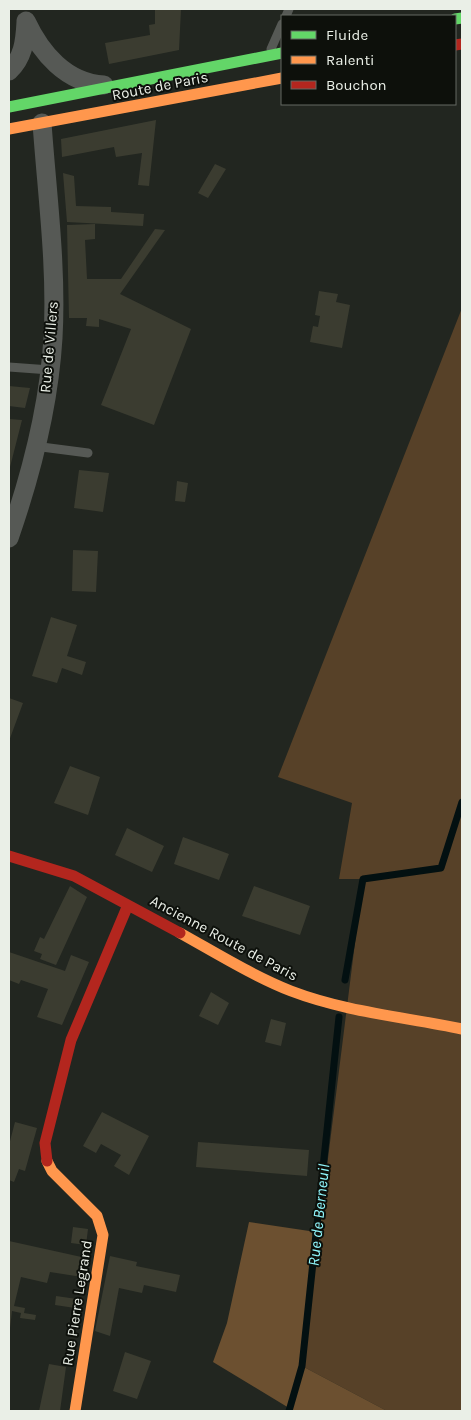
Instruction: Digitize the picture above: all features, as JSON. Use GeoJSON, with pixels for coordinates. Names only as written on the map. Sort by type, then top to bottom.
{"type":"FeatureCollection","features":[{"type":"Feature","properties":{"kind":"street"},"geometry":{"type":"LineString","coordinates":[[9,71],[20,59],[23,49],[25,15]]}},
{"type":"Feature","properties":{"kind":"street"},"geometry":{"type":"LineString","coordinates":[[25,15],[42,50],[62,69],[88,82],[115,86]]}},
{"type":"Feature","properties":{"kind":"street","name":"Route de Paris"},"geometry":{"type":"LineString","coordinates":[[9,107],[281,53]]}},
{"type":"Feature","properties":{"kind":"street","name":"Route de Paris"},"geometry":{"type":"LineString","coordinates":[[9,130],[281,78]]}},
{"type":"Feature","properties":{"kind":"street","name":"Rue de Villers"},"geometry":{"type":"LineString","coordinates":[[9,538],[34,446],[50,370],[54,300],[42,123]]}},
{"type":"Feature","properties":{"kind":"street","name":"Ancienne Route de Paris"},"geometry":{"type":"LineString","coordinates":[[9,856],[64,872],[294,993],[323,1001],[462,1030]]}},
{"type":"Feature","properties":{"kind":"street","name":"Rue Pierre Legrand"},"geometry":{"type":"LineString","coordinates":[[75,1411],[103,1235],[97,1216],[52,1171],[47,1163],[45,1143],[71,1040],[128,905]]}},
{"type":"Feature","properties":{"kind":"lane"},"geometry":{"type":"LineString","coordinates":[[267,56],[281,26]]}},
{"type":"Feature","properties":{"kind":"lane"},"geometry":{"type":"LineString","coordinates":[[9,367],[50,370]]}},
{"type":"Feature","properties":{"kind":"lane"},"geometry":{"type":"LineString","coordinates":[[34,446],[88,453]]}},
{"type":"Feature","properties":{"kind":"shaded area"},"geometry":{"type":"Polygon","coordinates":[[[462,308],[462,1411],[387,1411],[302,1366],[363,879],[339,879],[352,803],[278,777],[462,308]]]}},
{"type":"Feature","properties":{"kind":"shaded area"},"geometry":{"type":"Polygon","coordinates":[[[249,1222],[316,1232],[302,1366],[387,1411],[289,1411],[289,1408],[213,1362],[227,1323],[249,1222]]]}},
{"type":"Feature","properties":{"kind":"building"},"geometry":{"type":"Polygon","coordinates":[[[155,9],[181,9],[179,50],[109,64],[105,43],[150,35],[149,25],[155,24],[155,9]]]}},
{"type":"Feature","properties":{"kind":"building"},"geometry":{"type":"Polygon","coordinates":[[[156,120],[149,186],[138,185],[142,153],[116,157],[114,147],[62,157],[61,139],[156,120]]]}},
{"type":"Feature","properties":{"kind":"building"},"geometry":{"type":"Polygon","coordinates":[[[215,164],[226,169],[208,198],[198,193],[215,164]]]}},
{"type":"Feature","properties":{"kind":"building"},"geometry":{"type":"Polygon","coordinates":[[[63,173],[74,176],[76,206],[111,207],[111,212],[144,214],[143,226],[67,222],[63,173]]]}},
{"type":"Feature","properties":{"kind":"building"},"geometry":{"type":"Polygon","coordinates":[[[95,224],[95,239],[85,240],[87,279],[121,279],[155,229],[165,230],[120,294],[191,329],[154,425],[101,405],[131,329],[99,319],[99,327],[86,326],[87,318],[69,318],[67,225],[95,224]]]}},
{"type":"Feature","properties":{"kind":"building"},"geometry":{"type":"Polygon","coordinates":[[[319,291],[338,294],[336,302],[350,305],[342,348],[310,342],[313,326],[318,327],[320,316],[315,315],[319,291]]]}},
{"type":"Feature","properties":{"kind":"building"},"geometry":{"type":"Polygon","coordinates":[[[9,386],[30,388],[25,408],[9,406],[9,386]]]}},
{"type":"Feature","properties":{"kind":"building"},"geometry":{"type":"Polygon","coordinates":[[[9,419],[22,420],[9,471],[9,419]]]}},
{"type":"Feature","properties":{"kind":"building"},"geometry":{"type":"Polygon","coordinates":[[[79,470],[109,473],[103,512],[74,508],[79,470]]]}},
{"type":"Feature","properties":{"kind":"building"},"geometry":{"type":"Polygon","coordinates":[[[177,481],[188,483],[185,502],[175,501],[177,481]]]}},
{"type":"Feature","properties":{"kind":"building"},"geometry":{"type":"Polygon","coordinates":[[[73,550],[98,551],[96,592],[72,591],[73,550]]]}},
{"type":"Feature","properties":{"kind":"building"},"geometry":{"type":"Polygon","coordinates":[[[51,617],[77,625],[67,656],[86,662],[82,675],[62,668],[57,683],[32,676],[51,617]]]}},
{"type":"Feature","properties":{"kind":"building"},"geometry":{"type":"Polygon","coordinates":[[[9,698],[23,703],[9,741],[9,698]]]}},
{"type":"Feature","properties":{"kind":"building"},"geometry":{"type":"Polygon","coordinates":[[[70,766],[100,777],[88,815],[54,803],[70,766]]]}},
{"type":"Feature","properties":{"kind":"building"},"geometry":{"type":"Polygon","coordinates":[[[127,828],[164,846],[152,872],[115,855],[127,828]]]}},
{"type":"Feature","properties":{"kind":"building"},"geometry":{"type":"Polygon","coordinates":[[[183,837],[229,854],[219,880],[174,864],[183,837]]]}},
{"type":"Feature","properties":{"kind":"building"},"geometry":{"type":"Polygon","coordinates":[[[70,886],[87,897],[56,965],[40,959],[42,954],[34,951],[40,937],[44,939],[70,886]]]}},
{"type":"Feature","properties":{"kind":"building"},"geometry":{"type":"Polygon","coordinates":[[[254,886],[310,906],[300,935],[242,916],[254,886]]]}},
{"type":"Feature","properties":{"kind":"building"},"geometry":{"type":"Polygon","coordinates":[[[9,952],[65,971],[71,955],[89,962],[62,1025],[37,1017],[48,989],[21,980],[19,984],[9,980],[9,952]]]}},
{"type":"Feature","properties":{"kind":"building"},"geometry":{"type":"Polygon","coordinates":[[[211,992],[229,1003],[218,1025],[199,1016],[211,992]]]}},
{"type":"Feature","properties":{"kind":"building"},"geometry":{"type":"Polygon","coordinates":[[[271,1019],[286,1023],[281,1046],[265,1042],[271,1019]]]}},
{"type":"Feature","properties":{"kind":"building"},"geometry":{"type":"Polygon","coordinates":[[[102,1112],[149,1136],[129,1175],[114,1166],[121,1155],[101,1144],[96,1153],[83,1146],[102,1112]]]}},
{"type":"Feature","properties":{"kind":"building"},"geometry":{"type":"Polygon","coordinates":[[[15,1122],[37,1128],[25,1171],[19,1169],[14,1182],[9,1180],[9,1145],[15,1122]]]}},
{"type":"Feature","properties":{"kind":"building"},"geometry":{"type":"Polygon","coordinates":[[[198,1142],[309,1150],[307,1176],[196,1167],[198,1142]]]}},
{"type":"Feature","properties":{"kind":"building"},"geometry":{"type":"Polygon","coordinates":[[[73,1227],[88,1229],[86,1245],[71,1243],[73,1227]]]}},
{"type":"Feature","properties":{"kind":"building"},"geometry":{"type":"Polygon","coordinates":[[[9,1241],[86,1258],[82,1277],[50,1272],[47,1283],[21,1277],[14,1306],[25,1308],[24,1313],[36,1315],[35,1320],[20,1318],[21,1313],[12,1311],[10,1328],[9,1241]]]}},
{"type":"Feature","properties":{"kind":"building"},"geometry":{"type":"Polygon","coordinates":[[[110,1256],[137,1262],[136,1266],[180,1275],[176,1292],[144,1285],[142,1293],[119,1288],[110,1336],[95,1331],[110,1256]]]}},
{"type":"Feature","properties":{"kind":"building"},"geometry":{"type":"Polygon","coordinates":[[[56,1296],[77,1299],[75,1308],[55,1305],[56,1296]]]}},
{"type":"Feature","properties":{"kind":"building"},"geometry":{"type":"Polygon","coordinates":[[[125,1352],[151,1361],[137,1399],[113,1391],[125,1352]]]}},
{"type":"Feature","properties":{"kind":"building"},"geometry":{"type":"Polygon","coordinates":[[[49,1364],[66,1367],[60,1411],[39,1411],[49,1364]]]}},
{"type":"Feature","properties":{"kind":"waterway","name":"Rue de Berneuil"},"geometry":{"type":"LineString","coordinates":[[345,980],[363,879],[441,868],[462,802]]}},
{"type":"Feature","properties":{"kind":"waterway","name":"Rue de Berneuil"},"geometry":{"type":"LineString","coordinates":[[289,1411],[302,1366],[339,1017]]}},
{"type":"Feature","properties":{"kind":"traffic: fast"},"geometry":{"type":"LineString","coordinates":[[456,19],[462,18]]}},
{"type":"Feature","properties":{"kind":"traffic: fast"},"geometry":{"type":"LineString","coordinates":[[9,107],[281,53]]}},
{"type":"Feature","properties":{"kind":"traffic: slow"},"geometry":{"type":"LineString","coordinates":[[9,129],[281,78]]}},
{"type":"Feature","properties":{"kind":"traffic: slow"},"geometry":{"type":"LineString","coordinates":[[180,933],[235,964],[291,991],[354,1009],[462,1029]]}},
{"type":"Feature","properties":{"kind":"traffic: slow"},"geometry":{"type":"LineString","coordinates":[[47,1161],[52,1171],[97,1216],[103,1235],[75,1411]]}},
{"type":"Feature","properties":{"kind":"traffic: jam"},"geometry":{"type":"LineString","coordinates":[[456,45],[462,44]]}},
{"type":"Feature","properties":{"kind":"traffic: jam"},"geometry":{"type":"LineString","coordinates":[[9,856],[74,876],[180,933]]}},
{"type":"Feature","properties":{"kind":"traffic: jam"},"geometry":{"type":"LineString","coordinates":[[47,1161],[45,1143],[71,1040],[128,905]]}}]}
